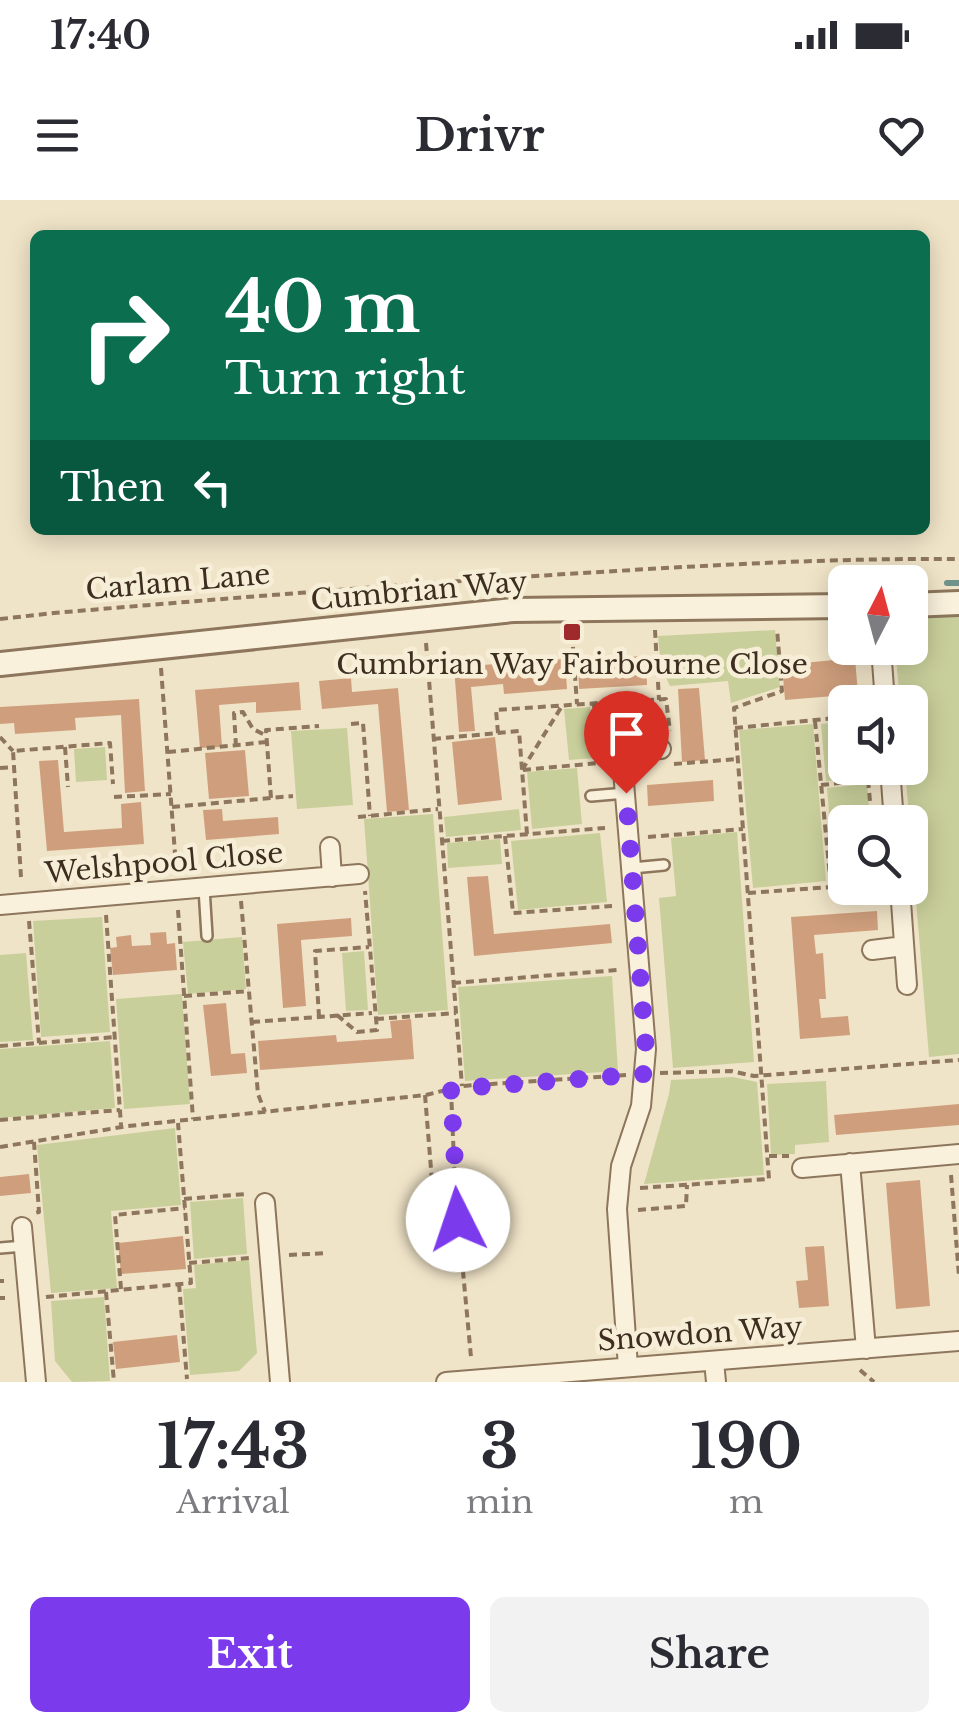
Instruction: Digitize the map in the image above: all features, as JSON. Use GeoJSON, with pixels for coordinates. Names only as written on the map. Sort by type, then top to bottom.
{"type":"FeatureCollection","features":[{"type":"Feature","properties":{"kind":"street"},"geometry":{"type":"LineString","coordinates":[[928,604],[959,603]]}},
{"type":"Feature","properties":{"kind":"street","name":"Cumbrian Way"},"geometry":{"type":"LineString","coordinates":[[0,664],[513,610],[828,606]]}},
{"type":"Feature","properties":{"kind":"street"},"geometry":{"type":"LineString","coordinates":[[618,710],[646,1050],[641,1106],[620,1166],[616,1209],[628,1368]]}},
{"type":"Feature","properties":{"kind":"street"},"geometry":{"type":"LineString","coordinates":[[623,752],[661,749]]}},
{"type":"Feature","properties":{"kind":"street"},"geometry":{"type":"LineString","coordinates":[[330,847],[332,877]]}},
{"type":"Feature","properties":{"kind":"street","name":"Welshpool Close"},"geometry":{"type":"LineString","coordinates":[[0,904],[332,877],[362,883]]}},
{"type":"Feature","properties":{"kind":"street"},"geometry":{"type":"LineString","coordinates":[[901,905],[907,985]]}},
{"type":"Feature","properties":{"kind":"street"},"geometry":{"type":"LineString","coordinates":[[872,950],[904,946]]}},
{"type":"Feature","properties":{"kind":"street"},"geometry":{"type":"LineString","coordinates":[[802,1168],[959,1154]]}},
{"type":"Feature","properties":{"kind":"street"},"geometry":{"type":"LineString","coordinates":[[850,1163],[866,1349]]}},
{"type":"Feature","properties":{"kind":"street"},"geometry":{"type":"LineString","coordinates":[[265,1204],[280,1382]]}},
{"type":"Feature","properties":{"kind":"street"},"geometry":{"type":"LineString","coordinates":[[22,1229],[36,1382]]}},
{"type":"Feature","properties":{"kind":"street","name":"Snowdon Way"},"geometry":{"type":"LineString","coordinates":[[446,1382],[959,1341]]}},
{"type":"Feature","properties":{"kind":"street"},"geometry":{"type":"LineString","coordinates":[[714,1362],[716,1382]]}},
{"type":"Feature","properties":{"kind":"lane"},"geometry":{"type":"LineString","coordinates":[[591,796],[626,793]]}},
{"type":"Feature","properties":{"kind":"lane"},"geometry":{"type":"LineString","coordinates":[[632,868],[664,865]]}},
{"type":"Feature","properties":{"kind":"lane"},"geometry":{"type":"LineString","coordinates":[[204,888],[207,936]]}},
{"type":"Feature","properties":{"kind":"lane"},"geometry":{"type":"LineString","coordinates":[[0,1248],[22,1229]]}},
{"type":"Feature","properties":{"kind":"path","name":"Carlam Lane"},"geometry":{"type":"LineString","coordinates":[[0,619],[462,580],[753,564],[959,559]]}},
{"type":"Feature","properties":{"kind":"path"},"geometry":{"type":"LineString","coordinates":[[640,1188],[770,1179],[734,708],[782,691],[777,625]]}},
{"type":"Feature","properties":{"kind":"path"},"geometry":{"type":"LineString","coordinates":[[655,630],[658,700]]}},
{"type":"Feature","properties":{"kind":"path"},"geometry":{"type":"LineString","coordinates":[[572,634],[577,705]]}},
{"type":"Feature","properties":{"kind":"path"},"geometry":{"type":"LineString","coordinates":[[426,642],[462,1086]]}},
{"type":"Feature","properties":{"kind":"path"},"geometry":{"type":"LineString","coordinates":[[161,665],[176,867]]}},
{"type":"Feature","properties":{"kind":"path"},"geometry":{"type":"LineString","coordinates":[[522,770],[598,762],[594,704]]}},
{"type":"Feature","properties":{"kind":"path"},"geometry":{"type":"LineString","coordinates":[[522,770],[562,706]]}},
{"type":"Feature","properties":{"kind":"path"},"geometry":{"type":"LineString","coordinates":[[236,746],[234,713],[243,712],[253,729],[266,739]]}},
{"type":"Feature","properties":{"kind":"path"},"geometry":{"type":"LineString","coordinates":[[735,728],[828,720]]}},
{"type":"Feature","properties":{"kind":"path"},"geometry":{"type":"LineString","coordinates":[[814,721],[828,850]]}},
{"type":"Feature","properties":{"kind":"path"},"geometry":{"type":"LineString","coordinates":[[351,724],[363,724],[370,816]]}},
{"type":"Feature","properties":{"kind":"path"},"geometry":{"type":"LineString","coordinates":[[271,798],[266,730],[320,726]]}},
{"type":"Feature","properties":{"kind":"path"},"geometry":{"type":"LineString","coordinates":[[434,738],[519,731],[527,834]]}},
{"type":"Feature","properties":{"kind":"path"},"geometry":{"type":"LineString","coordinates":[[0,737],[13,751],[21,877]]}},
{"type":"Feature","properties":{"kind":"path"},"geometry":{"type":"LineString","coordinates":[[168,752],[266,739]]}},
{"type":"Feature","properties":{"kind":"path"},"geometry":{"type":"LineString","coordinates":[[13,751],[110,743],[113,784]]}},
{"type":"Feature","properties":{"kind":"path"},"geometry":{"type":"LineString","coordinates":[[65,746],[68,788]]}},
{"type":"Feature","properties":{"kind":"path"},"geometry":{"type":"LineString","coordinates":[[0,768],[14,767]]}},
{"type":"Feature","properties":{"kind":"path"},"geometry":{"type":"LineString","coordinates":[[821,785],[828,784]]}},
{"type":"Feature","properties":{"kind":"path"},"geometry":{"type":"LineString","coordinates":[[114,798],[171,794]]}},
{"type":"Feature","properties":{"kind":"path"},"geometry":{"type":"LineString","coordinates":[[172,807],[293,796]]}},
{"type":"Feature","properties":{"kind":"path"},"geometry":{"type":"LineString","coordinates":[[358,817],[439,809]]}},
{"type":"Feature","properties":{"kind":"path"},"geometry":{"type":"LineString","coordinates":[[442,841],[605,828]]}},
{"type":"Feature","properties":{"kind":"path"},"geometry":{"type":"LineString","coordinates":[[505,836],[513,914],[612,906]]}},
{"type":"Feature","properties":{"kind":"path"},"geometry":{"type":"LineString","coordinates":[[337,1015],[357,1032],[377,1030],[362,883]]}},
{"type":"Feature","properties":{"kind":"path"},"geometry":{"type":"LineString","coordinates":[[748,893],[828,887]]}},
{"type":"Feature","properties":{"kind":"path"},"geometry":{"type":"LineString","coordinates":[[241,900],[258,1094],[265,1112]]}},
{"type":"Feature","properties":{"kind":"path"},"geometry":{"type":"LineString","coordinates":[[177,905],[194,1120]]}},
{"type":"Feature","properties":{"kind":"path"},"geometry":{"type":"LineString","coordinates":[[106,911],[121,1128]]}},
{"type":"Feature","properties":{"kind":"path"},"geometry":{"type":"LineString","coordinates":[[28,916],[39,1043]]}},
{"type":"Feature","properties":{"kind":"path"},"geometry":{"type":"LineString","coordinates":[[320,1016],[315,951],[370,947]]}},
{"type":"Feature","properties":{"kind":"path"},"geometry":{"type":"LineString","coordinates":[[453,983],[618,970]]}},
{"type":"Feature","properties":{"kind":"path"},"geometry":{"type":"LineString","coordinates":[[184,996],[249,992]]}},
{"type":"Feature","properties":{"kind":"path"},"geometry":{"type":"LineString","coordinates":[[252,1022],[337,1015],[456,1013]]}},
{"type":"Feature","properties":{"kind":"path"},"geometry":{"type":"LineString","coordinates":[[0,1046],[115,1037]]}},
{"type":"Feature","properties":{"kind":"path"},"geometry":{"type":"LineString","coordinates":[[0,1147],[178,1121],[424,1095],[462,1086],[730,1071],[762,1076],[959,1060]]}},
{"type":"Feature","properties":{"kind":"path"},"geometry":{"type":"LineString","coordinates":[[451,1089],[470,1357]]}},
{"type":"Feature","properties":{"kind":"path"},"geometry":{"type":"LineString","coordinates":[[424,1095],[432,1181],[455,1179]]}},
{"type":"Feature","properties":{"kind":"path"},"geometry":{"type":"LineString","coordinates":[[0,1120],[120,1110]]}},
{"type":"Feature","properties":{"kind":"path"},"geometry":{"type":"LineString","coordinates":[[46,1296],[191,1283],[178,1121]]}},
{"type":"Feature","properties":{"kind":"path"},"geometry":{"type":"LineString","coordinates":[[22,1229],[39,1212],[34,1142]]}},
{"type":"Feature","properties":{"kind":"path"},"geometry":{"type":"LineString","coordinates":[[952,1175],[959,1276]]}},
{"type":"Feature","properties":{"kind":"path"},"geometry":{"type":"LineString","coordinates":[[638,1210],[686,1206],[687,1185]]}},
{"type":"Feature","properties":{"kind":"path"},"geometry":{"type":"LineString","coordinates":[[184,1199],[246,1194]]}},
{"type":"Feature","properties":{"kind":"path"},"geometry":{"type":"LineString","coordinates":[[121,1290],[115,1215],[185,1208]]}},
{"type":"Feature","properties":{"kind":"path"},"geometry":{"type":"LineString","coordinates":[[189,1263],[251,1258]]}},
{"type":"Feature","properties":{"kind":"path"},"geometry":{"type":"LineString","coordinates":[[179,1284],[186,1379]]}},
{"type":"Feature","properties":{"kind":"path"},"geometry":{"type":"LineString","coordinates":[[106,1291],[114,1382]]}},
{"type":"Feature","properties":{"kind":"path"},"geometry":{"type":"LineString","coordinates":[[860,1370],[874,1382]]}},
{"type":"Feature","properties":{"kind":"green space"},"geometry":{"type":"Polygon","coordinates":[[[928,613],[959,614],[959,1054],[929,1057],[916,905],[928,905],[928,805],[908,805],[906,785],[928,785],[928,685],[898,685],[897,665],[928,665],[928,613]]]}},
{"type":"Feature","properties":{"kind":"green space"},"geometry":{"type":"Polygon","coordinates":[[[775,630],[780,687],[731,703],[728,681],[670,686],[661,668],[658,636],[775,630]]]}},
{"type":"Feature","properties":{"kind":"green space"},"geometry":{"type":"Polygon","coordinates":[[[590,707],[595,758],[569,760],[564,709],[590,707]]]}},
{"type":"Feature","properties":{"kind":"green space"},"geometry":{"type":"Polygon","coordinates":[[[828,723],[828,781],[826,781],[821,724],[828,723]]]}},
{"type":"Feature","properties":{"kind":"green space"},"geometry":{"type":"Polygon","coordinates":[[[813,724],[826,881],[753,888],[739,730],[813,724]]]}},
{"type":"Feature","properties":{"kind":"green space"},"geometry":{"type":"Polygon","coordinates":[[[347,728],[353,805],[297,809],[291,731],[347,728]]]}},
{"type":"Feature","properties":{"kind":"green space"},"geometry":{"type":"Polygon","coordinates":[[[105,747],[107,780],[76,782],[74,749],[105,747]]]}},
{"type":"Feature","properties":{"kind":"green space"},"geometry":{"type":"Polygon","coordinates":[[[577,768],[582,824],[532,829],[527,772],[577,768]]]}},
{"type":"Feature","properties":{"kind":"green space"},"geometry":{"type":"Polygon","coordinates":[[[867,785],[869,805],[828,805],[827,788],[867,785]]]}},
{"type":"Feature","properties":{"kind":"green space"},"geometry":{"type":"Polygon","coordinates":[[[519,809],[521,830],[446,837],[444,817],[519,809]]]}},
{"type":"Feature","properties":{"kind":"green space"},"geometry":{"type":"Polygon","coordinates":[[[433,814],[448,1010],[378,1015],[364,819],[433,814]]]}},
{"type":"Feature","properties":{"kind":"green space"},"geometry":{"type":"Polygon","coordinates":[[[737,832],[754,1062],[673,1068],[659,898],[676,896],[671,838],[737,832]]]}},
{"type":"Feature","properties":{"kind":"green space"},"geometry":{"type":"Polygon","coordinates":[[[600,833],[607,902],[518,910],[511,841],[600,833]]]}},
{"type":"Feature","properties":{"kind":"green space"},"geometry":{"type":"Polygon","coordinates":[[[500,839],[502,864],[448,868],[447,843],[500,839]]]}},
{"type":"Feature","properties":{"kind":"green space"},"geometry":{"type":"Polygon","coordinates":[[[102,917],[110,1032],[41,1037],[33,921],[102,917]]]}},
{"type":"Feature","properties":{"kind":"green space"},"geometry":{"type":"Polygon","coordinates":[[[242,937],[246,989],[188,994],[183,942],[242,937]]]}},
{"type":"Feature","properties":{"kind":"green space"},"geometry":{"type":"Polygon","coordinates":[[[364,951],[368,1010],[346,1011],[342,953],[364,951]]]}},
{"type":"Feature","properties":{"kind":"green space"},"geometry":{"type":"Polygon","coordinates":[[[26,953],[33,1040],[0,1042],[0,955],[26,953]]]}},
{"type":"Feature","properties":{"kind":"green space"},"geometry":{"type":"Polygon","coordinates":[[[612,976],[618,1071],[465,1081],[458,987],[612,976]]]}},
{"type":"Feature","properties":{"kind":"green space"},"geometry":{"type":"Polygon","coordinates":[[[182,994],[190,1104],[124,1109],[116,999],[182,994]]]}},
{"type":"Feature","properties":{"kind":"green space"},"geometry":{"type":"Polygon","coordinates":[[[110,1041],[115,1108],[0,1118],[0,1049],[110,1041]]]}},
{"type":"Feature","properties":{"kind":"green space"},"geometry":{"type":"Polygon","coordinates":[[[733,1077],[757,1082],[764,1175],[644,1184],[671,1080],[733,1077]]]}},
{"type":"Feature","properties":{"kind":"green space"},"geometry":{"type":"Polygon","coordinates":[[[826,1081],[829,1142],[795,1145],[795,1154],[771,1155],[767,1084],[826,1081]]]}},
{"type":"Feature","properties":{"kind":"green space"},"geometry":{"type":"Polygon","coordinates":[[[175,1128],[181,1205],[111,1211],[117,1288],[51,1293],[37,1145],[175,1128]]]}},
{"type":"Feature","properties":{"kind":"green space"},"geometry":{"type":"Polygon","coordinates":[[[243,1198],[247,1254],[194,1259],[190,1202],[243,1198]]]}},
{"type":"Feature","properties":{"kind":"green space"},"geometry":{"type":"Polygon","coordinates":[[[249,1260],[257,1353],[239,1371],[190,1375],[183,1289],[196,1288],[194,1265],[249,1260]]]}},
{"type":"Feature","properties":{"kind":"green space"},"geometry":{"type":"Polygon","coordinates":[[[104,1297],[110,1381],[72,1382],[55,1361],[51,1301],[104,1297]]]}},
{"type":"Feature","properties":{"kind":"building"},"geometry":{"type":"Polygon","coordinates":[[[646,656],[647,685],[579,689],[578,659],[646,656]]]}},
{"type":"Feature","properties":{"kind":"building"},"geometry":{"type":"Polygon","coordinates":[[[565,659],[567,689],[504,694],[503,684],[471,687],[475,731],[459,732],[454,667],[565,659]]]}},
{"type":"Feature","properties":{"kind":"building"},"geometry":{"type":"Polygon","coordinates":[[[828,661],[828,665],[856,665],[857,685],[828,685],[828,696],[785,700],[782,665],[828,661]]]}},
{"type":"Feature","properties":{"kind":"building"},"geometry":{"type":"Polygon","coordinates":[[[351,678],[352,692],[398,688],[409,810],[387,812],[378,704],[322,709],[319,681],[351,678]]]}},
{"type":"Feature","properties":{"kind":"building"},"geometry":{"type":"Polygon","coordinates":[[[299,682],[301,710],[256,713],[256,702],[219,705],[222,747],[200,748],[195,690],[299,682]]]}},
{"type":"Feature","properties":{"kind":"building"},"geometry":{"type":"Polygon","coordinates":[[[699,688],[705,760],[682,762],[678,689],[699,688]]]}},
{"type":"Feature","properties":{"kind":"building"},"geometry":{"type":"Polygon","coordinates":[[[139,699],[145,791],[125,793],[121,715],[75,718],[76,730],[15,734],[14,723],[0,724],[0,707],[139,699]]]}},
{"type":"Feature","properties":{"kind":"building"},"geometry":{"type":"Polygon","coordinates":[[[495,737],[502,800],[458,805],[452,742],[495,737]]]}},
{"type":"Feature","properties":{"kind":"building"},"geometry":{"type":"Polygon","coordinates":[[[245,750],[249,796],[209,799],[205,753],[245,750]]]}},
{"type":"Feature","properties":{"kind":"building"},"geometry":{"type":"Polygon","coordinates":[[[58,760],[64,832],[122,828],[121,804],[141,802],[144,844],[47,851],[39,761],[58,760]]]}},
{"type":"Feature","properties":{"kind":"building"},"geometry":{"type":"Polygon","coordinates":[[[713,780],[714,801],[648,806],[647,785],[713,780]]]}},
{"type":"Feature","properties":{"kind":"building"},"geometry":{"type":"Polygon","coordinates":[[[222,809],[223,821],[278,817],[279,834],[206,840],[203,810],[222,809]]]}},
{"type":"Feature","properties":{"kind":"building"},"geometry":{"type":"Polygon","coordinates":[[[488,876],[494,934],[610,924],[612,943],[474,956],[467,877],[488,876]]]}},
{"type":"Feature","properties":{"kind":"building"},"geometry":{"type":"Polygon","coordinates":[[[877,911],[878,930],[814,935],[816,954],[823,953],[826,999],[819,999],[821,1018],[848,1016],[850,1035],[800,1039],[791,917],[877,911]]]}},
{"type":"Feature","properties":{"kind":"building"},"geometry":{"type":"Polygon","coordinates":[[[351,918],[352,936],[301,940],[306,1006],[283,1008],[277,924],[351,918]]]}},
{"type":"Feature","properties":{"kind":"building"},"geometry":{"type":"Polygon","coordinates":[[[166,932],[167,944],[175,943],[177,970],[113,975],[110,948],[117,947],[116,937],[131,935],[132,946],[151,945],[150,933],[166,932]]]}},
{"type":"Feature","properties":{"kind":"building"},"geometry":{"type":"Polygon","coordinates":[[[226,1003],[231,1054],[245,1053],[247,1073],[211,1076],[203,1005],[226,1003]]]}},
{"type":"Feature","properties":{"kind":"building"},"geometry":{"type":"Polygon","coordinates":[[[411,1019],[414,1059],[260,1070],[258,1041],[336,1035],[337,1042],[392,1038],[390,1021],[411,1019]]]}},
{"type":"Feature","properties":{"kind":"building"},"geometry":{"type":"Polygon","coordinates":[[[959,1104],[959,1125],[836,1135],[834,1115],[959,1104]]]}},
{"type":"Feature","properties":{"kind":"building"},"geometry":{"type":"Polygon","coordinates":[[[29,1174],[31,1193],[0,1196],[0,1177],[29,1174]]]}},
{"type":"Feature","properties":{"kind":"building"},"geometry":{"type":"Polygon","coordinates":[[[920,1180],[930,1306],[896,1309],[886,1183],[920,1180]]]}},
{"type":"Feature","properties":{"kind":"building"},"geometry":{"type":"Polygon","coordinates":[[[183,1236],[186,1269],[121,1274],[118,1243],[183,1236]]]}},
{"type":"Feature","properties":{"kind":"building"},"geometry":{"type":"Polygon","coordinates":[[[824,1246],[829,1306],[799,1308],[796,1281],[808,1280],[805,1247],[824,1246]]]}},
{"type":"Feature","properties":{"kind":"building"},"geometry":{"type":"Polygon","coordinates":[[[177,1335],[180,1362],[116,1369],[113,1342],[177,1335]]]}},
{"type":"Feature","properties":{"kind":"waterway"},"geometry":{"type":"LineString","coordinates":[[947,583],[959,583]]}},
{"type":"Feature","properties":{"kind":"place","name":"Cumbrian Way Fairbourne Close"},"geometry":{"type":"Point","coordinates":[572,632]}},
{"type":"Feature","properties":{"kind":"route"},"geometry":{"type":"LineString","coordinates":[[458,1220],[451,1089],[644,1074],[646,1050],[626,793]]}}]}
